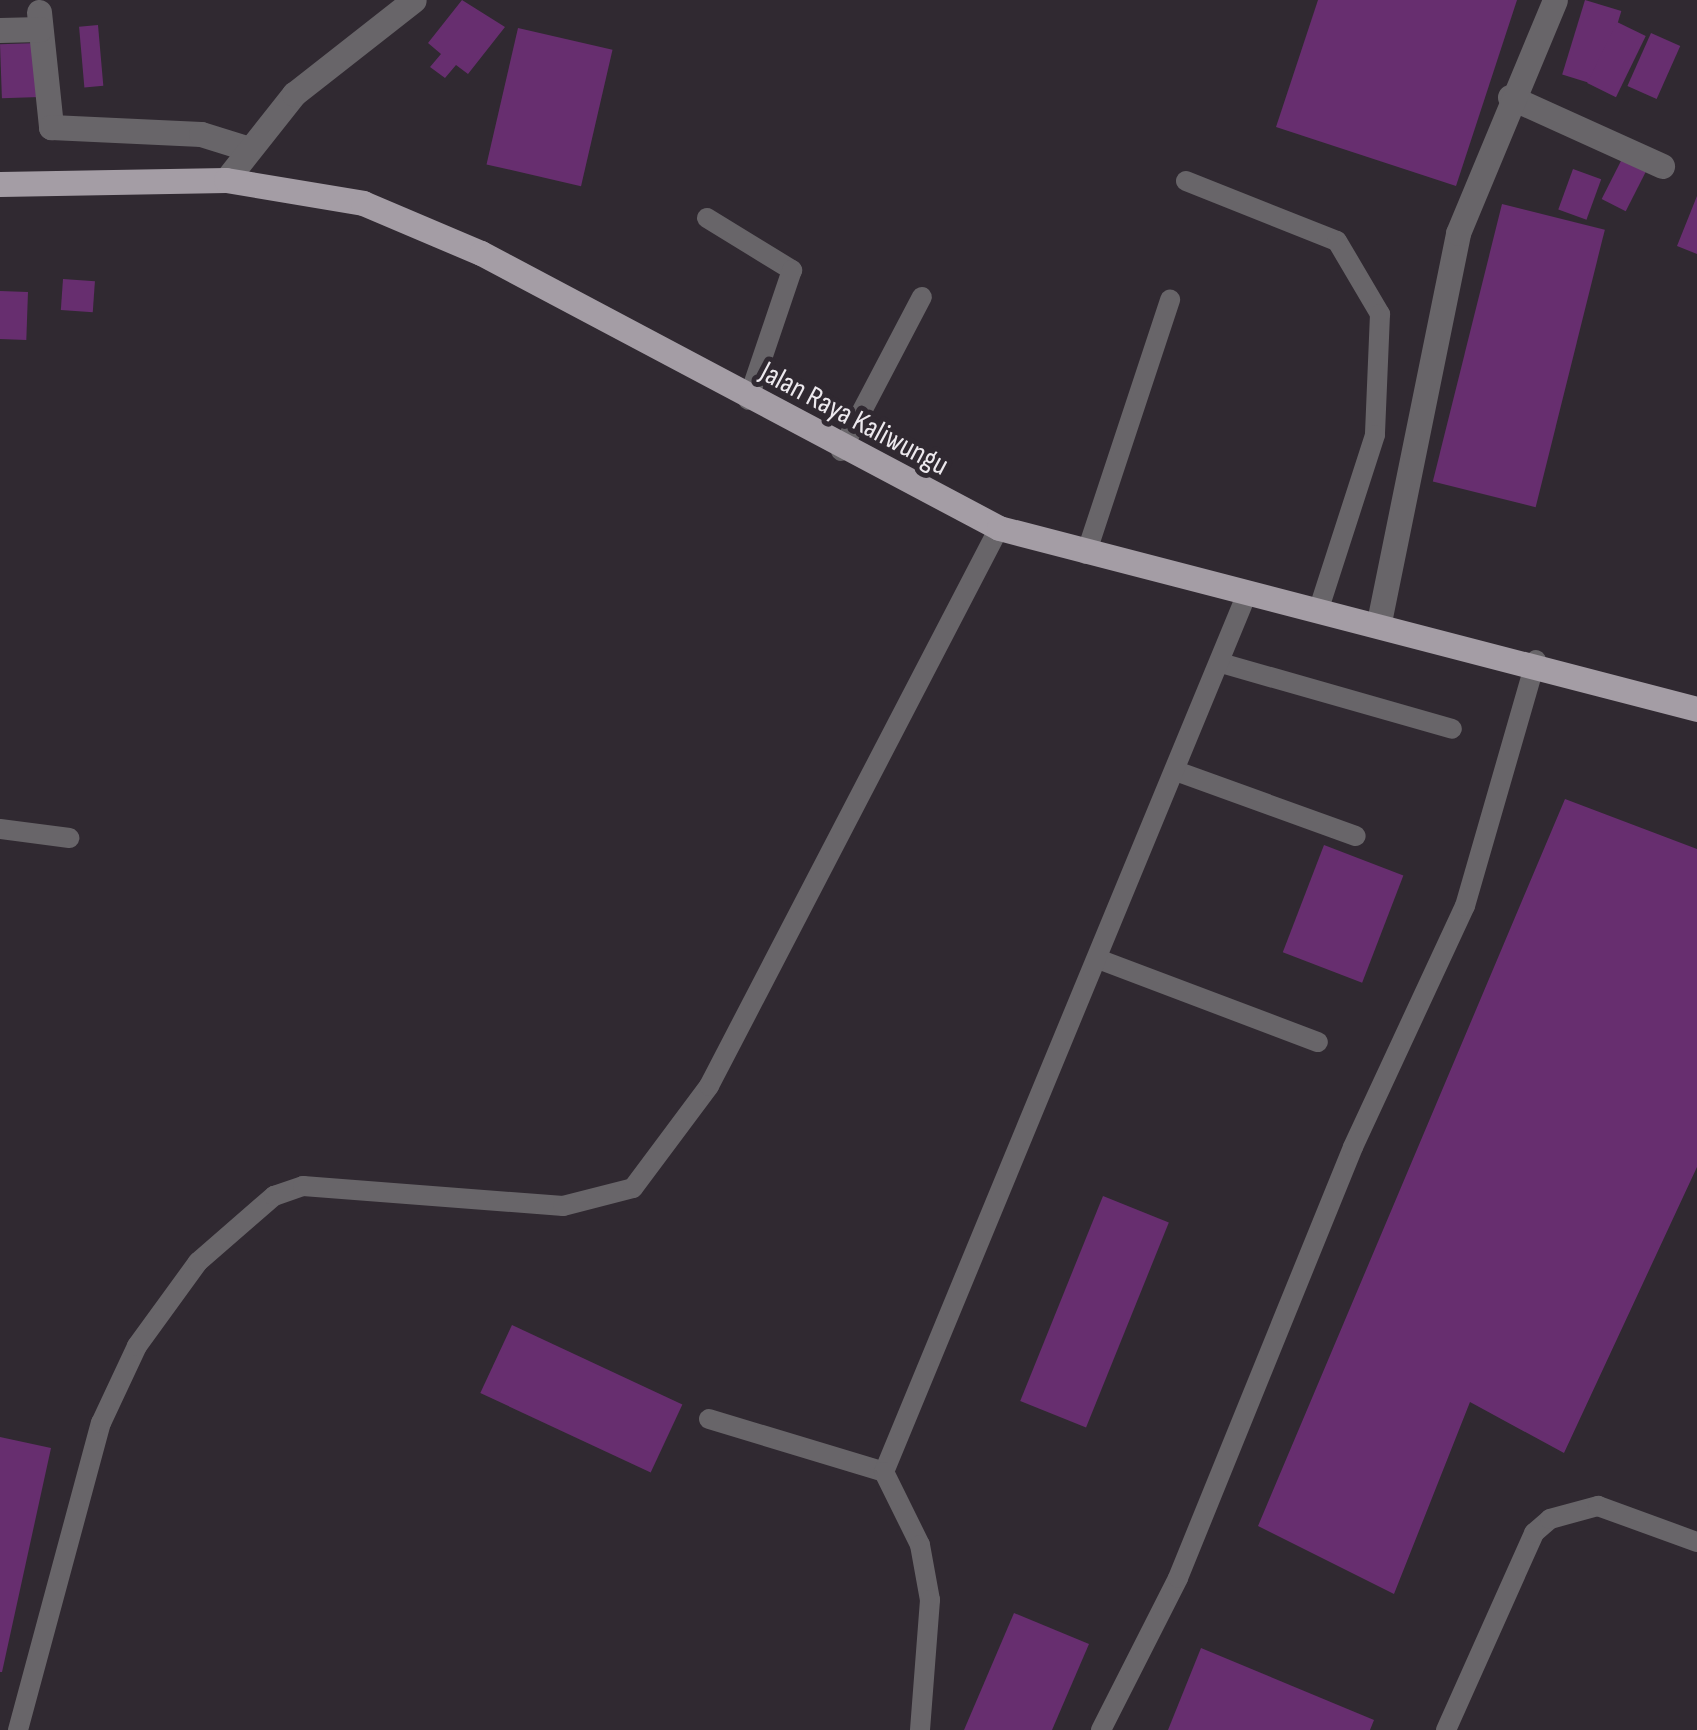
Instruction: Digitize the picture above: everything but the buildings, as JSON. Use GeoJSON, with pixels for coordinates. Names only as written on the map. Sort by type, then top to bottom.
{"type":"FeatureCollection","features":[{"type":"Feature","properties":{"kind":"main road","name":"Jalan Raya Kaliwungu"},"geometry":{"type":"LineString","coordinates":[[0,184],[226,180],[325,193],[418,224],[840,451],[1000,528],[1086,554],[1536,660],[1697,708]]}},
{"type":"Feature","properties":{"kind":"street"},"geometry":{"type":"LineString","coordinates":[[226,180],[246,148],[294,94],[414,0]]}},
{"type":"Feature","properties":{"kind":"street"},"geometry":{"type":"LineString","coordinates":[[1379,622],[1458,233],[1510,97],[1555,0]]}},
{"type":"Feature","properties":{"kind":"street"},"geometry":{"type":"LineString","coordinates":[[0,30],[40,20],[51,127],[201,134],[246,148]]}},
{"type":"Feature","properties":{"kind":"street"},"geometry":{"type":"LineString","coordinates":[[1510,97],[1662,166]]}},
{"type":"Feature","properties":{"kind":"lane"},"geometry":{"type":"LineString","coordinates":[[1186,181],[1337,242],[1380,314],[1375,435],[1319,608]]}},
{"type":"Feature","properties":{"kind":"lane"},"geometry":{"type":"LineString","coordinates":[[707,218],[792,270],[748,400]]}},
{"type":"Feature","properties":{"kind":"lane"},"geometry":{"type":"LineString","coordinates":[[840,451],[922,296]]}},
{"type":"Feature","properties":{"kind":"lane"},"geometry":{"type":"LineString","coordinates":[[1086,554],[1170,300]]}},
{"type":"Feature","properties":{"kind":"lane"},"geometry":{"type":"LineString","coordinates":[[18,1730],[100,1423],[138,1346],[198,1262],[274,1196],[302,1186],[563,1206],[633,1188],[709,1086],[1000,528]]}},
{"type":"Feature","properties":{"kind":"lane"},"geometry":{"type":"LineString","coordinates":[[884,1472],[1248,591]]}},
{"type":"Feature","properties":{"kind":"lane"},"geometry":{"type":"LineString","coordinates":[[1101,1730],[1178,1578],[1353,1146],[1465,906],[1536,660]]}},
{"type":"Feature","properties":{"kind":"lane"},"geometry":{"type":"LineString","coordinates":[[1221,663],[1452,729]]}},
{"type":"Feature","properties":{"kind":"lane"},"geometry":{"type":"LineString","coordinates":[[1176,771],[1356,836]]}},
{"type":"Feature","properties":{"kind":"lane"},"geometry":{"type":"LineString","coordinates":[[0,829],[69,838]]}},
{"type":"Feature","properties":{"kind":"lane"},"geometry":{"type":"LineString","coordinates":[[1098,960],[1318,1042]]}},
{"type":"Feature","properties":{"kind":"lane"},"geometry":{"type":"LineString","coordinates":[[710,1419],[884,1472],[920,1546],[930,1600],[920,1730]]}},
{"type":"Feature","properties":{"kind":"lane"},"geometry":{"type":"LineString","coordinates":[[1446,1730],[1534,1533],[1550,1519],[1598,1506],[1697,1542]]}}]}
